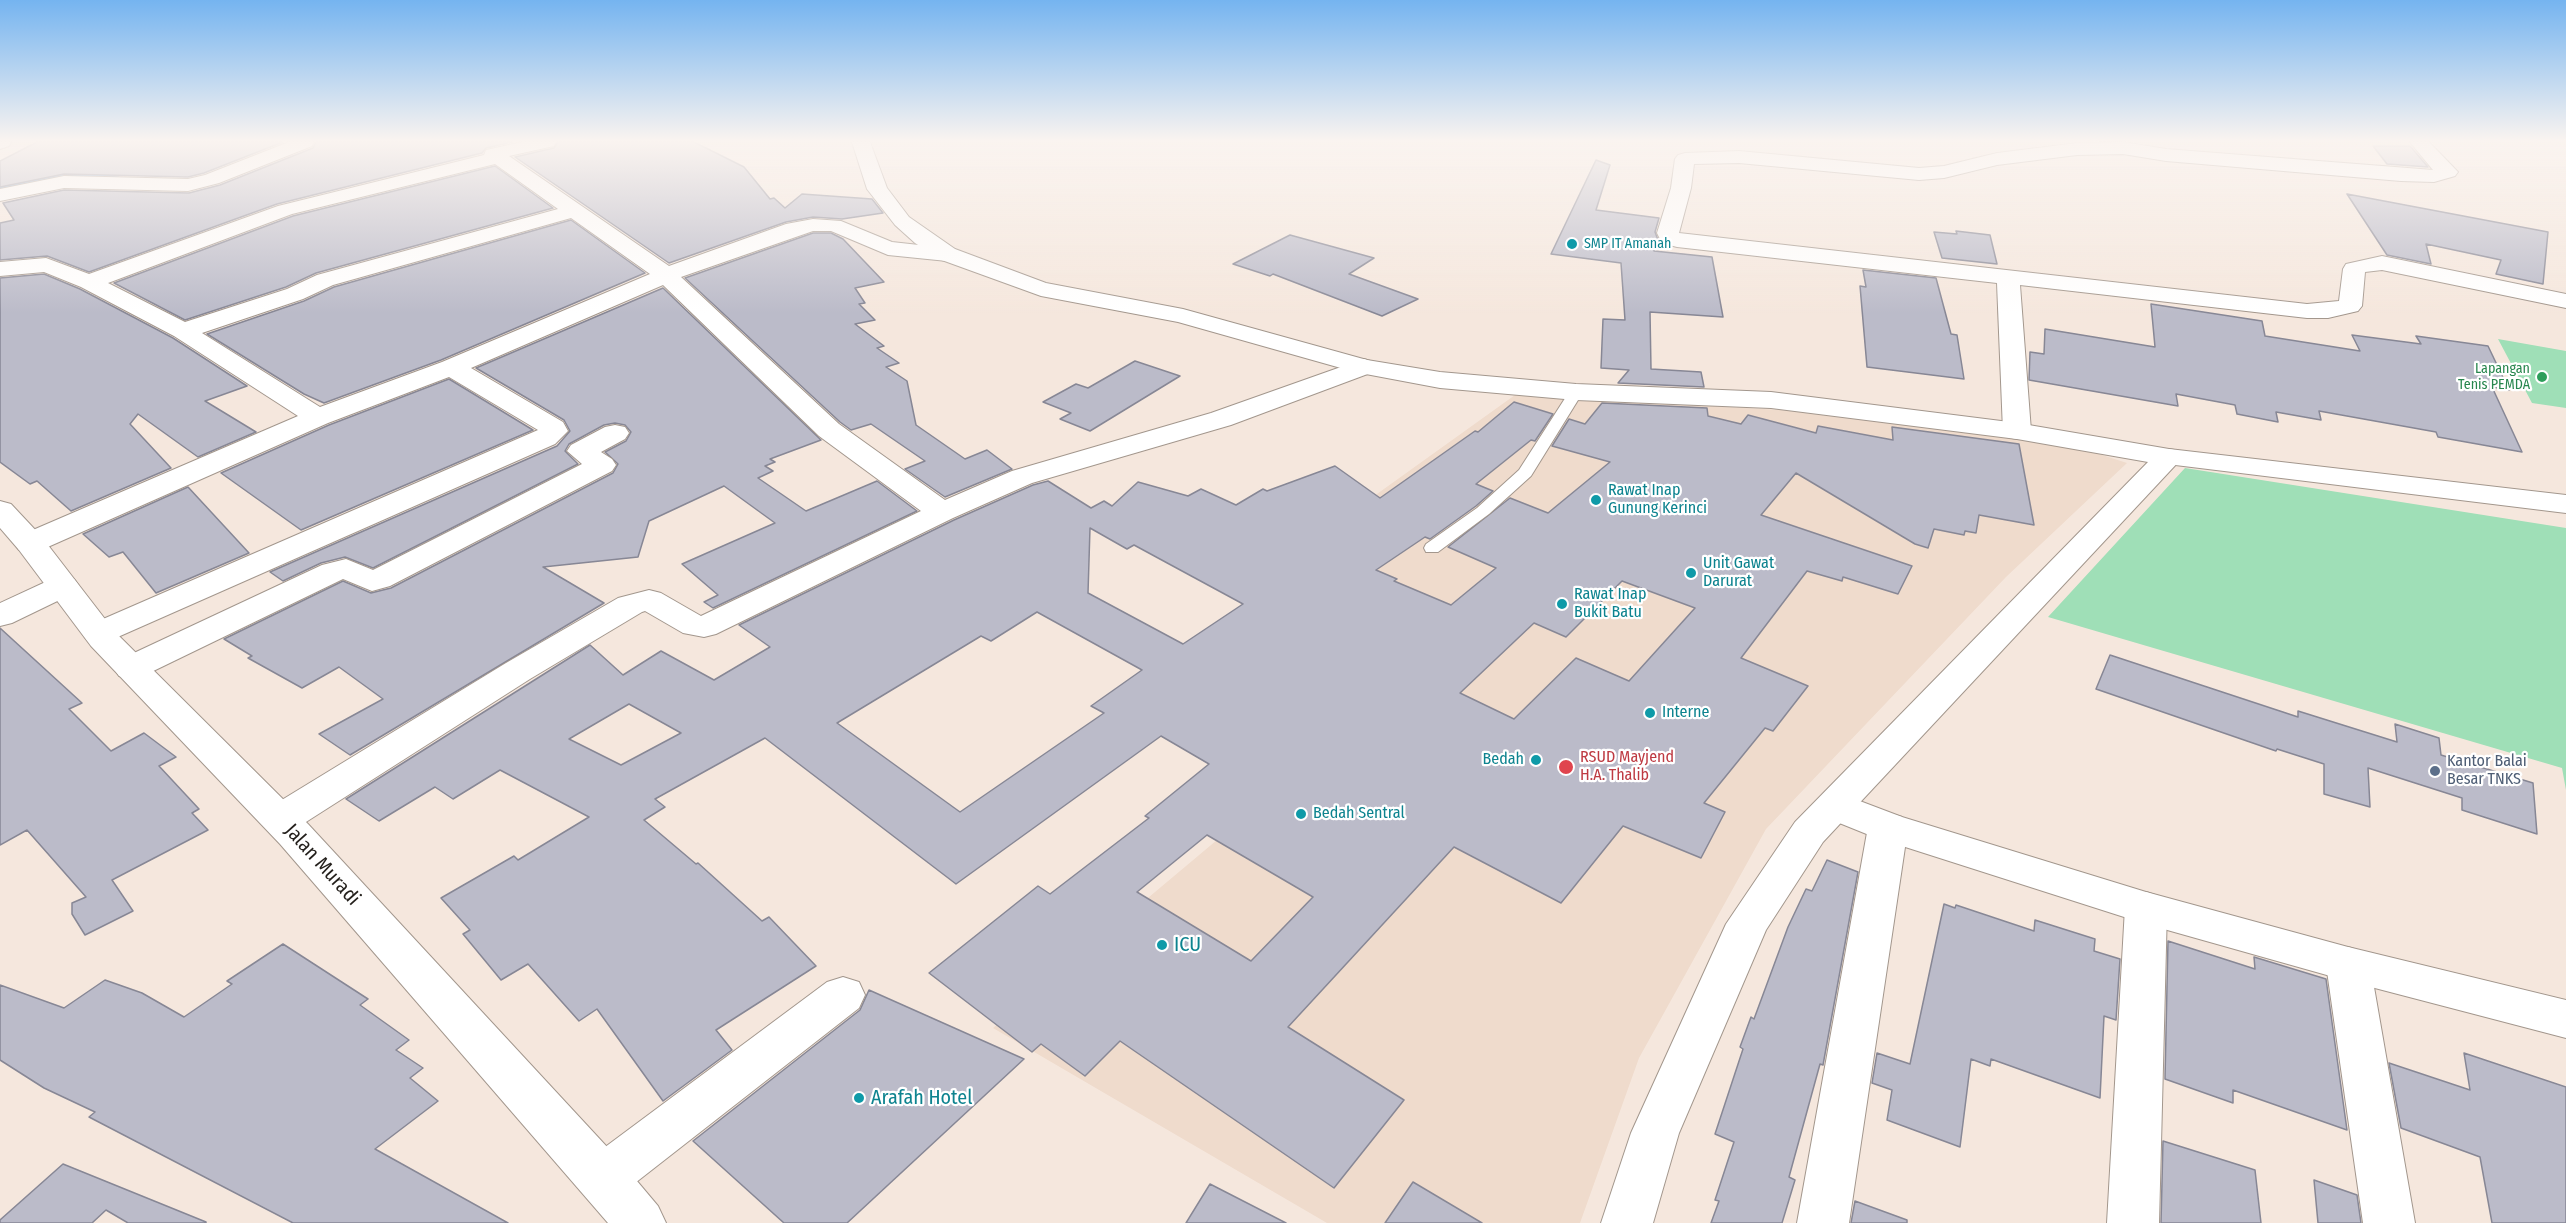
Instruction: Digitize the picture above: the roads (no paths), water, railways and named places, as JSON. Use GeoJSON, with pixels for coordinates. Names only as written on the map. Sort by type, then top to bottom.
{"type":"FeatureCollection","features":[{"type":"Feature","properties":{"kind":"main road"},"geometry":{"type":"LineString","coordinates":[[89,282],[276,213],[330,199]]}},
{"type":"Feature","properties":{"kind":"main road"},"geometry":{"type":"LineString","coordinates":[[556,199],[666,275],[829,430],[942,512]]}},
{"type":"Feature","properties":{"kind":"main road"},"geometry":{"type":"LineString","coordinates":[[883,199],[909,227],[947,254]]}},
{"type":"Feature","properties":{"kind":"main road"},"geometry":{"type":"LineString","coordinates":[[1678,199],[1668,232],[1670,238],[1677,241],[2307,311],[2328,311],[2350,306],[2354,269],[2382,263],[2566,301]]}},
{"type":"Feature","properties":{"kind":"main road"},"geometry":{"type":"LineString","coordinates":[[183,331],[295,294],[325,280],[573,211]]}},
{"type":"Feature","properties":{"kind":"main road"},"geometry":{"type":"LineString","coordinates":[[30,543],[318,417],[451,367],[666,275],[794,229],[825,224],[840,227],[888,248],[947,254],[1041,289],[1183,316],[1364,367],[1440,380],[1576,392],[1771,400],[2017,431],[2169,457],[2566,504]]}},
{"type":"Feature","properties":{"kind":"main road"},"geometry":{"type":"LineString","coordinates":[[0,269],[46,265],[89,282],[183,331],[318,417]]}},
{"type":"Feature","properties":{"kind":"main road"},"geometry":{"type":"LineString","coordinates":[[2008,277],[2017,431]]}},
{"type":"Feature","properties":{"kind":"main road"},"geometry":{"type":"LineString","coordinates":[[99,633],[545,438],[554,431],[553,428],[451,367]]}},
{"type":"Feature","properties":{"kind":"main road"},"geometry":{"type":"LineString","coordinates":[[280,819],[518,671],[630,605],[649,600],[695,626],[704,627],[942,512],[1022,477],[1221,419],[1364,367]]}},
{"type":"Feature","properties":{"kind":"main road"},"geometry":{"type":"LineString","coordinates":[[131,668],[333,572],[346,569],[372,580],[379,579],[603,465],[580,451],[615,433]]}},
{"type":"Feature","properties":{"kind":"main road"},"geometry":{"type":"LineString","coordinates":[[1627,1223],[1655,1133],[1747,924],[1809,832],[2169,457]]}},
{"type":"Feature","properties":{"kind":"main road","name":"Jalan Muradi"},"geometry":{"type":"LineString","coordinates":[[0,510],[30,543],[99,633],[280,819],[603,1178],[640,1223]]}},
{"type":"Feature","properties":{"kind":"main road"},"geometry":{"type":"LineString","coordinates":[[0,616],[63,586]]}},
{"type":"Feature","properties":{"kind":"main road"},"geometry":{"type":"LineString","coordinates":[[1836,806],[1888,827],[2146,908],[2348,964],[2566,1019]]}},
{"type":"Feature","properties":{"kind":"main road"},"geometry":{"type":"LineString","coordinates":[[1823,1223],[1888,827]]}},
{"type":"Feature","properties":{"kind":"main road"},"geometry":{"type":"LineString","coordinates":[[2133,1223],[2146,908]]}},
{"type":"Feature","properties":{"kind":"main road"},"geometry":{"type":"LineString","coordinates":[[2348,964],[2389,1223]]}},
{"type":"Feature","properties":{"kind":"main road"},"geometry":{"type":"LineString","coordinates":[[603,1178],[843,995]]}},
{"type":"Feature","properties":{"kind":"lane"},"geometry":{"type":"LineString","coordinates":[[1432,548],[1483,511],[1525,472],[1576,392]]}},
{"type":"Feature","properties":{"kind":"place","name":"SMP IT Amanah"},"geometry":{"type":"Point","coordinates":[1572,244]}},
{"type":"Feature","properties":{"kind":"place","name":"Lapangan Tenis PEMDA"},"geometry":{"type":"Point","coordinates":[2542,377]}},
{"type":"Feature","properties":{"kind":"place","name":"Rawat Inap Gunung Kerinci"},"geometry":{"type":"Point","coordinates":[1596,500]}},
{"type":"Feature","properties":{"kind":"place","name":"Unit Gawat Darurat"},"geometry":{"type":"Point","coordinates":[1691,573]}},
{"type":"Feature","properties":{"kind":"place","name":"Rawat Inap Bukit Batu"},"geometry":{"type":"Point","coordinates":[1562,604]}},
{"type":"Feature","properties":{"kind":"place","name":"Interne"},"geometry":{"type":"Point","coordinates":[1650,713]}},
{"type":"Feature","properties":{"kind":"place","name":"Bedah"},"geometry":{"type":"Point","coordinates":[1536,760]}},
{"type":"Feature","properties":{"kind":"place","name":"RSUD Mayjend H.A. Thalib"},"geometry":{"type":"Point","coordinates":[1566,767]}},
{"type":"Feature","properties":{"kind":"place","name":"Kantor Balai Besar TNKS"},"geometry":{"type":"Point","coordinates":[2435,771]}},
{"type":"Feature","properties":{"kind":"place","name":"Bedah Sentral"},"geometry":{"type":"Point","coordinates":[1301,814]}},
{"type":"Feature","properties":{"kind":"place","name":"ICU"},"geometry":{"type":"Point","coordinates":[1162,945]}},
{"type":"Feature","properties":{"kind":"place","name":"Arafah Hotel"},"geometry":{"type":"Point","coordinates":[859,1098]}}]}
